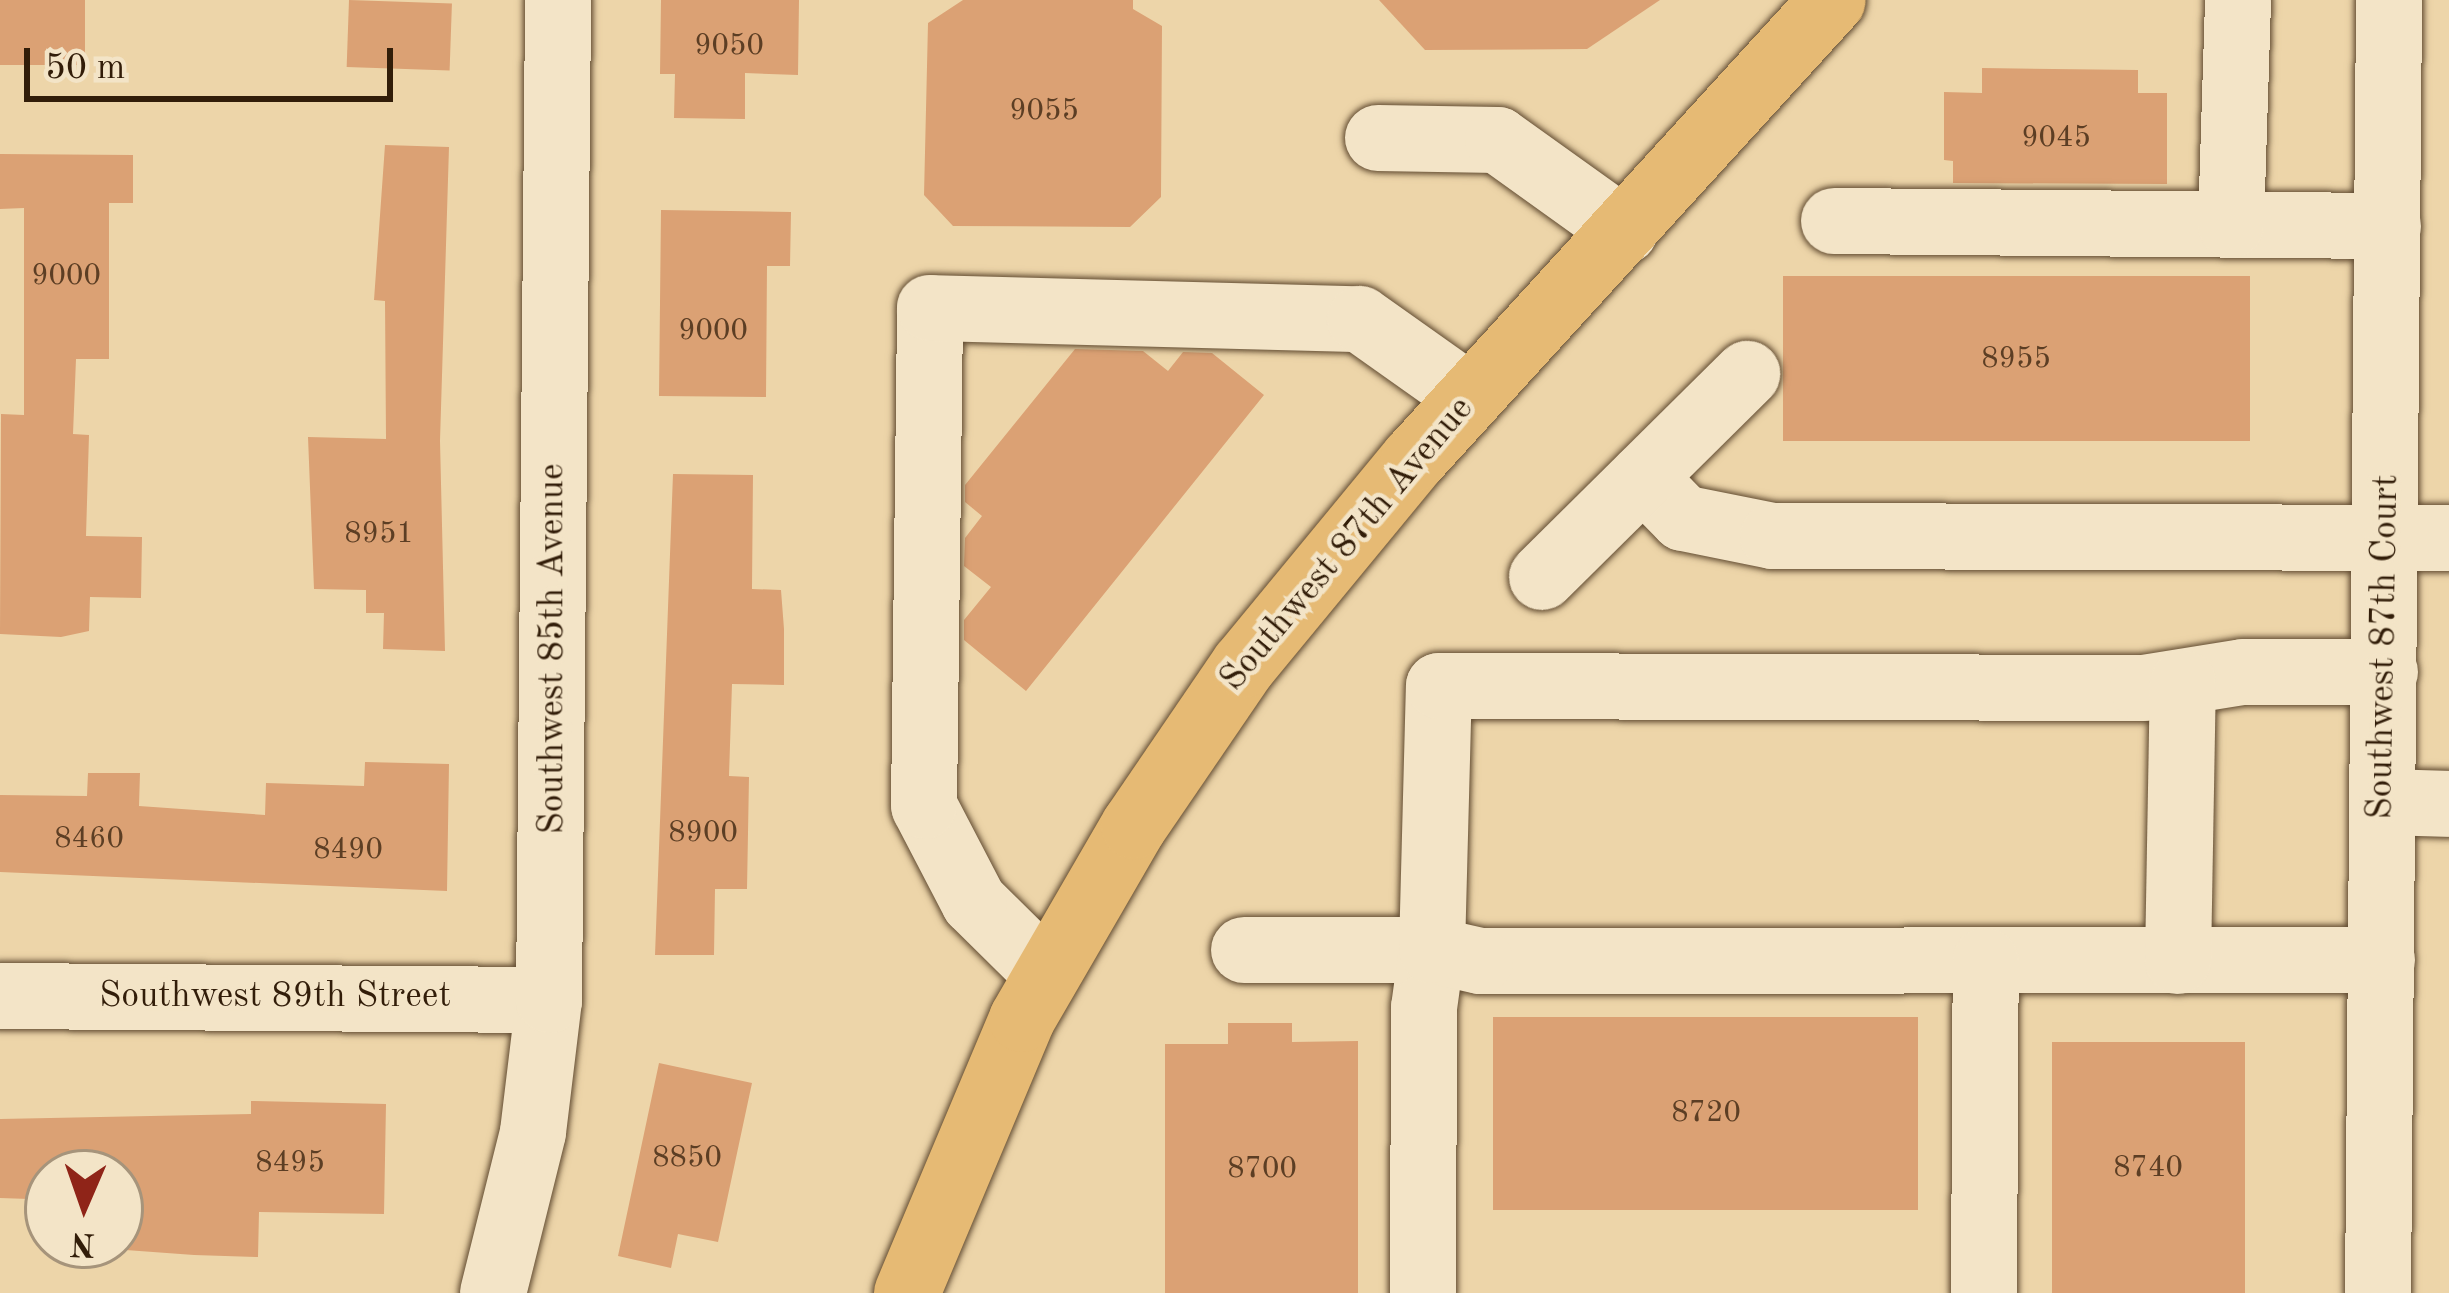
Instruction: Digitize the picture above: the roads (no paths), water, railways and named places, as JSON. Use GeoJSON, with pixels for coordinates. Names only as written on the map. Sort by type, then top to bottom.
{"type":"FeatureCollection","features":[{"type":"Feature","properties":{"kind":"main road","name":"Southwest 87th Avenue"},"geometry":{"type":"LineString","coordinates":[[907,1293],[976,1114],[1046,973],[1244,665],[1470,397],[1833,0]]}},
{"type":"Feature","properties":{"kind":"street","name":"Southwest 85th Avenue"},"geometry":{"type":"LineString","coordinates":[[493,1293],[532,1132],[549,1000],[558,0]]}},
{"type":"Feature","properties":{"kind":"street"},"geometry":{"type":"LineString","coordinates":[[2231,225],[2238,0]]}},
{"type":"Feature","properties":{"kind":"street","name":"Southwest 87th Court"},"geometry":{"type":"LineString","coordinates":[[2378,1293],[2385,672],[2417,539],[2388,226],[2389,0]]}},
{"type":"Feature","properties":{"kind":"street"},"geometry":{"type":"LineString","coordinates":[[1378,138],[1498,140],[1625,231]]}},
{"type":"Feature","properties":{"kind":"street"},"geometry":{"type":"LineString","coordinates":[[1834,221],[2388,226]]}},
{"type":"Feature","properties":{"kind":"street"},"geometry":{"type":"LineString","coordinates":[[1046,973],[974,902],[924,806],[930,308],[1360,319],[1470,397]]}},
{"type":"Feature","properties":{"kind":"street"},"geometry":{"type":"LineString","coordinates":[[1542,577],[1747,374]]}},
{"type":"Feature","properties":{"kind":"street"},"geometry":{"type":"LineString","coordinates":[[1643,477],[1683,518],[1773,536],[2417,539]]}},
{"type":"Feature","properties":{"kind":"street"},"geometry":{"type":"LineString","coordinates":[[1423,1293],[1424,1008],[1432,950],[1439,686],[2183,683],[2242,672],[2385,672]]}},
{"type":"Feature","properties":{"kind":"street"},"geometry":{"type":"LineString","coordinates":[[2178,961],[2183,683]]}},
{"type":"Feature","properties":{"kind":"street"},"geometry":{"type":"LineString","coordinates":[[2383,802],[2449,804]]}},
{"type":"Feature","properties":{"kind":"street"},"geometry":{"type":"LineString","coordinates":[[1244,950],[1432,950],[1480,961],[2382,960]]}},
{"type":"Feature","properties":{"kind":"street"},"geometry":{"type":"LineString","coordinates":[[1984,1293],[1986,961]]}},
{"type":"Feature","properties":{"kind":"street","name":"Southwest 89th Street"},"geometry":{"type":"LineString","coordinates":[[0,996],[549,1000]]}}]}
